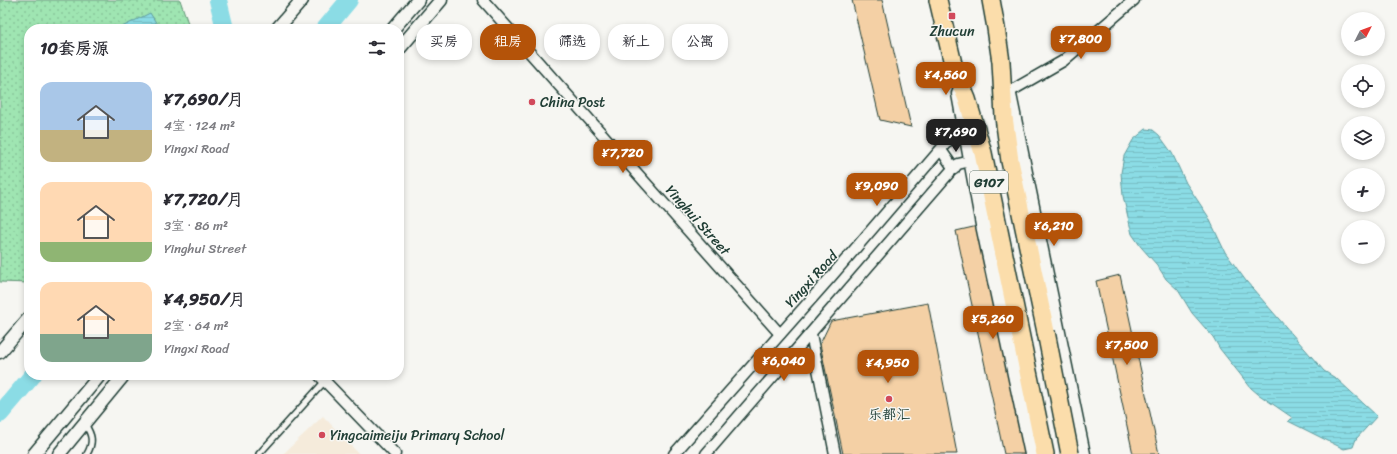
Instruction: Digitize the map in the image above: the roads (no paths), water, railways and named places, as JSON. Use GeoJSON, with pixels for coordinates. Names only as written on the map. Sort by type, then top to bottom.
{"type":"FeatureCollection","features":[{"type":"Feature","properties":{"kind":"highway","name":"G107"},"geometry":{"type":"LineString","coordinates":[[938,0],[954,68],[967,99],[983,152],[1045,454]]}},
{"type":"Feature","properties":{"kind":"highway","name":"G107"},"geometry":{"type":"LineString","coordinates":[[991,0],[999,46],[1004,116],[1010,160],[1070,454]]}},
{"type":"Feature","properties":{"kind":"main road"},"geometry":{"type":"LineString","coordinates":[[999,46],[1083,454]]}},
{"type":"Feature","properties":{"kind":"main road"},"geometry":{"type":"LineString","coordinates":[[954,68],[971,161],[1032,454]]}},
{"type":"Feature","properties":{"kind":"main road"},"geometry":{"type":"LineString","coordinates":[[1064,454],[1072,446],[1078,431]]}},
{"type":"Feature","properties":{"kind":"main road"},"geometry":{"type":"LineString","coordinates":[[1028,437],[1035,446],[1045,454]]}},
{"type":"Feature","properties":{"kind":"street"},"geometry":{"type":"LineString","coordinates":[[281,24],[302,0]]}},
{"type":"Feature","properties":{"kind":"street"},"geometry":{"type":"LineString","coordinates":[[397,24],[418,0]]}},
{"type":"Feature","properties":{"kind":"street"},"geometry":{"type":"LineString","coordinates":[[404,43],[441,0]]}},
{"type":"Feature","properties":{"kind":"street","name":"Yinghui Street"},"geometry":{"type":"LineString","coordinates":[[483,0],[780,334]]}},
{"type":"Feature","properties":{"kind":"street"},"geometry":{"type":"LineString","coordinates":[[1009,92],[1063,61],[1134,0]]}},
{"type":"Feature","properties":{"kind":"street","name":"Yingxi Road"},"geometry":{"type":"LineString","coordinates":[[674,454],[941,150],[953,135],[963,118]]}},
{"type":"Feature","properties":{"kind":"street"},"geometry":{"type":"LineString","coordinates":[[941,150],[954,169]]}},
{"type":"Feature","properties":{"kind":"street"},"geometry":{"type":"LineString","coordinates":[[706,454],[958,164],[971,161]]}},
{"type":"Feature","properties":{"kind":"street"},"geometry":{"type":"LineString","coordinates":[[0,352],[24,324]]}},
{"type":"Feature","properties":{"kind":"street"},"geometry":{"type":"LineString","coordinates":[[811,334],[835,454]]}},
{"type":"Feature","properties":{"kind":"street"},"geometry":{"type":"LineString","coordinates":[[34,454],[96,380]]}},
{"type":"Feature","properties":{"kind":"street"},"geometry":{"type":"LineString","coordinates":[[59,454],[120,380]]}},
{"type":"Feature","properties":{"kind":"street"},"geometry":{"type":"LineString","coordinates":[[324,380],[395,454]]}},
{"type":"Feature","properties":{"kind":"lane"},"geometry":{"type":"LineString","coordinates":[[259,454],[320,380]]}},
{"type":"Feature","properties":{"kind":"lane"},"geometry":{"type":"LineString","coordinates":[[84,423],[93,440],[88,454]]}},
{"type":"Feature","properties":{"kind":"water"},"geometry":{"type":"Polygon","coordinates":[[[150,13],[157,24],[128,24],[150,13]]]}},
{"type":"Feature","properties":{"kind":"water"},"geometry":{"type":"Polygon","coordinates":[[[1146,129],[1153,130],[1159,135],[1172,153],[1186,183],[1208,216],[1225,252],[1246,281],[1324,371],[1337,379],[1377,416],[1356,439],[1353,447],[1344,449],[1288,421],[1293,418],[1251,388],[1220,349],[1213,337],[1192,313],[1178,290],[1166,279],[1157,265],[1132,234],[1123,196],[1121,173],[1124,156],[1133,140],[1146,129]]]}},
{"type":"Feature","properties":{"kind":"waterway"},"geometry":{"type":"LineString","coordinates":[[218,0],[224,24]]}},
{"type":"Feature","properties":{"kind":"waterway"},"geometry":{"type":"LineString","coordinates":[[329,24],[349,0]]}},
{"type":"Feature","properties":{"kind":"waterway"},"geometry":{"type":"LineString","coordinates":[[0,414],[29,380]]}},
{"type":"Feature","properties":{"kind":"place","name":"Zhucun"},"geometry":{"type":"Point","coordinates":[952,16]}},
{"type":"Feature","properties":{"kind":"place","name":"China Post"},"geometry":{"type":"Point","coordinates":[532,102]}},
{"type":"Feature","properties":{"kind":"place","name":"乐都汇"},"geometry":{"type":"Point","coordinates":[889,399]}},
{"type":"Feature","properties":{"kind":"place","name":"Yingcaimeiju Primary School"},"geometry":{"type":"Point","coordinates":[322,435]}}]}
